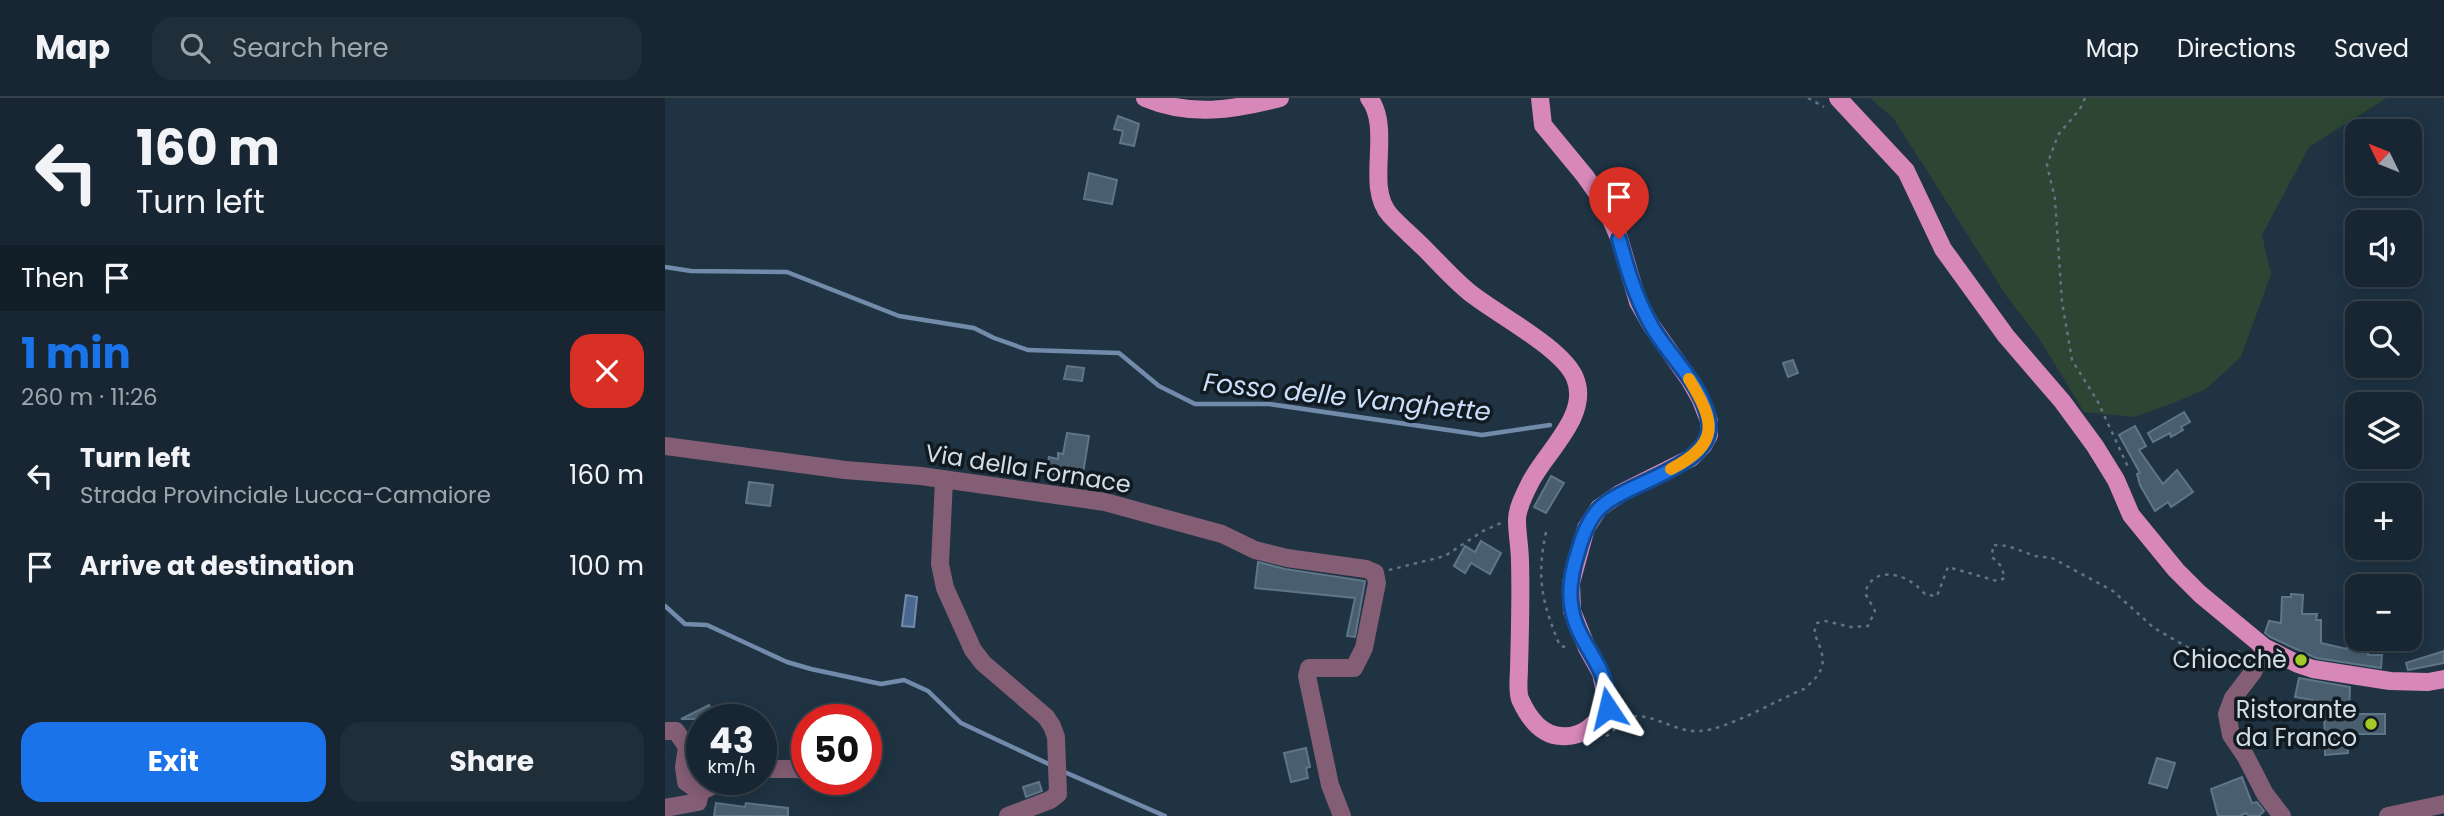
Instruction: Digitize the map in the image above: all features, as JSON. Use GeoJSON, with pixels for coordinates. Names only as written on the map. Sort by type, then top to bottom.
{"type":"FeatureCollection","features":[{"type":"Feature","properties":{"kind":"main road"},"geometry":{"type":"LineString","coordinates":[[1145,98],[1193,110],[1238,109],[1280,98]]}},
{"type":"Feature","properties":{"kind":"main road"},"geometry":{"type":"LineString","coordinates":[[1369,98],[1375,106],[1378,118],[1380,193],[1387,212],[1469,292],[1547,347],[1575,376],[1579,395],[1575,411],[1529,483],[1517,517],[1520,561],[1519,697],[1537,727],[1552,736],[1567,737],[1582,733],[1595,724],[1608,708],[1601,673],[1572,611],[1571,583],[1586,528],[1599,509],[1621,493],[1691,458],[1709,435],[1709,421],[1689,379],[1661,342],[1638,302],[1619,239],[1604,203],[1543,125],[1540,98]]}},
{"type":"Feature","properties":{"kind":"main road"},"geometry":{"type":"LineString","coordinates":[[1838,98],[1906,171],[1943,249],[2006,336],[2062,401],[2095,446],[2116,480],[2131,514],[2176,570],[2200,594],[2264,647],[2313,669],[2390,681],[2428,682],[2444,679]]}},
{"type":"Feature","properties":{"kind":"street","name":"Via della Fornace"},"geometry":{"type":"LineString","coordinates":[[665,446],[1105,502],[1222,534],[1287,558],[1366,569],[1375,573]]}},
{"type":"Feature","properties":{"kind":"street"},"geometry":{"type":"LineString","coordinates":[[944,480],[940,564],[945,588],[973,650],[983,663],[1046,717],[1056,737],[1058,793],[1050,800],[1008,816]]}},
{"type":"Feature","properties":{"kind":"street"},"geometry":{"type":"LineString","coordinates":[[1342,816],[1330,785],[1307,676],[1310,668],[1354,668],[1364,648],[1377,583],[1375,573]]}},
{"type":"Feature","properties":{"kind":"street"},"geometry":{"type":"LineString","coordinates":[[2264,647],[2253,672],[2233,698],[2227,714],[2231,735],[2265,793],[2282,816]]}},
{"type":"Feature","properties":{"kind":"street"},"geometry":{"type":"LineString","coordinates":[[665,731],[676,732],[686,744]]}},
{"type":"Feature","properties":{"kind":"street"},"geometry":{"type":"LineString","coordinates":[[686,758],[686,777]]}},
{"type":"Feature","properties":{"kind":"street"},"geometry":{"type":"LineString","coordinates":[[665,808],[698,802],[699,795]]}},
{"type":"Feature","properties":{"kind":"street"},"geometry":{"type":"LineString","coordinates":[[2388,816],[2444,804]]}},
{"type":"Feature","properties":{"kind":"path"},"geometry":{"type":"LineString","coordinates":[[2085,98],[2080,109],[2057,135],[2047,165],[2055,198],[2062,302],[2072,360],[2098,402],[2131,472]]}},
{"type":"Feature","properties":{"kind":"path"},"geometry":{"type":"LineString","coordinates":[[1375,573],[1445,556],[1483,531],[1517,517]]}},
{"type":"Feature","properties":{"kind":"path"},"geometry":{"type":"LineString","coordinates":[[1546,532],[1541,588],[1546,611],[1559,646],[1587,648]]}},
{"type":"Feature","properties":{"kind":"path"},"geometry":{"type":"LineString","coordinates":[[1582,733],[1602,737],[1609,735],[1630,718],[1643,716],[1678,730],[1699,732],[1718,728],[1804,689],[1822,668],[1824,658],[1814,633],[1817,623],[1825,621],[1851,627],[1868,626],[1875,611],[1865,593],[1875,576],[1889,573],[1902,576],[1925,594],[1937,596],[1948,566],[1997,581],[2005,578],[2001,566],[1992,557],[1993,545],[2008,546],[2035,556],[2052,558],[2113,591],[2154,628],[2189,648],[2212,650],[2219,658],[2221,669],[2233,668],[2239,657],[2238,643],[2246,634]]}},
{"type":"Feature","properties":{"kind":"green space"},"geometry":{"type":"Polygon","coordinates":[[[1870,98],[2387,98],[2354,119],[2345,119],[2345,124],[2309,147],[2262,235],[2271,274],[2241,357],[2206,389],[2134,417],[2084,412],[2038,337],[2007,297],[1894,119],[1870,98]]]}},
{"type":"Feature","properties":{"kind":"water"},"geometry":{"type":"Polygon","coordinates":[[[906,595],[917,597],[914,627],[902,626],[906,595]]]}},
{"type":"Feature","properties":{"kind":"building"},"geometry":{"type":"Polygon","coordinates":[[[1118,116],[1139,124],[1134,146],[1120,143],[1123,131],[1114,129],[1118,116]]]}},
{"type":"Feature","properties":{"kind":"building"},"geometry":{"type":"Polygon","coordinates":[[[1089,173],[1117,180],[1112,204],[1084,199],[1089,173]]]}},
{"type":"Feature","properties":{"kind":"building"},"geometry":{"type":"Polygon","coordinates":[[[1793,360],[1798,373],[1788,377],[1783,363],[1793,360]]]}},
{"type":"Feature","properties":{"kind":"building"},"geometry":{"type":"Polygon","coordinates":[[[1067,366],[1084,368],[1082,381],[1064,379],[1067,366]]]}},
{"type":"Feature","properties":{"kind":"building"},"geometry":{"type":"Polygon","coordinates":[[[2184,412],[2190,422],[2181,427],[2183,430],[2153,442],[2148,433],[2184,412]]]}},
{"type":"Feature","properties":{"kind":"building"},"geometry":{"type":"Polygon","coordinates":[[[2135,426],[2146,446],[2139,450],[2163,484],[2177,470],[2193,492],[2171,507],[2168,502],[2155,511],[2140,485],[2137,474],[2140,473],[2119,435],[2135,426]]]}},
{"type":"Feature","properties":{"kind":"building"},"geometry":{"type":"Polygon","coordinates":[[[1067,433],[1089,436],[1082,480],[1046,474],[1049,457],[1058,459],[1058,453],[1063,454],[1067,433]]]}},
{"type":"Feature","properties":{"kind":"building"},"geometry":{"type":"Polygon","coordinates":[[[1551,476],[1564,483],[1546,513],[1534,507],[1551,476]]]}},
{"type":"Feature","properties":{"kind":"building"},"geometry":{"type":"Polygon","coordinates":[[[749,482],[773,485],[770,506],[746,503],[749,482]]]}},
{"type":"Feature","properties":{"kind":"building"},"geometry":{"type":"Polygon","coordinates":[[[1481,541],[1501,553],[1490,574],[1471,563],[1465,573],[1454,566],[1465,546],[1475,552],[1481,541]]]}},
{"type":"Feature","properties":{"kind":"building"},"geometry":{"type":"Polygon","coordinates":[[[1258,562],[1285,569],[1365,581],[1355,637],[1347,636],[1355,598],[1255,588],[1258,562]]]}},
{"type":"Feature","properties":{"kind":"building"},"geometry":{"type":"Polygon","coordinates":[[[2291,594],[2303,595],[2302,614],[2317,614],[2316,620],[2321,620],[2321,643],[2345,649],[2345,651],[2368,651],[2368,655],[2382,655],[2381,668],[2316,658],[2270,637],[2265,633],[2269,621],[2281,623],[2282,597],[2291,597],[2291,594]]]}},
{"type":"Feature","properties":{"kind":"building"},"geometry":{"type":"Polygon","coordinates":[[[2444,651],[2444,663],[2408,670],[2406,663],[2444,651]]]}},
{"type":"Feature","properties":{"kind":"building"},"geometry":{"type":"Polygon","coordinates":[[[2299,678],[2350,687],[2349,714],[2385,714],[2385,734],[2347,734],[2348,753],[2325,755],[2324,702],[2295,697],[2299,678]]]}},
{"type":"Feature","properties":{"kind":"building"},"geometry":{"type":"Polygon","coordinates":[[[1306,748],[1310,767],[1306,768],[1308,778],[1291,782],[1284,753],[1306,748]]]}},
{"type":"Feature","properties":{"kind":"building"},"geometry":{"type":"Polygon","coordinates":[[[2157,758],[2175,763],[2167,788],[2149,783],[2157,758]]]}},
{"type":"Feature","properties":{"kind":"building"},"geometry":{"type":"Polygon","coordinates":[[[2242,777],[2252,803],[2257,802],[2264,811],[2259,816],[2249,816],[2246,813],[2240,816],[2218,816],[2211,789],[2242,777]]]}},
{"type":"Feature","properties":{"kind":"building"},"geometry":{"type":"Polygon","coordinates":[[[1039,782],[1042,791],[1026,797],[1023,787],[1039,782]]]}},
{"type":"Feature","properties":{"kind":"building"},"geometry":{"type":"Polygon","coordinates":[[[716,803],[788,808],[788,816],[714,816],[716,803]]]}},
{"type":"Feature","properties":{"kind":"waterway","name":"Fosso delle Vanghette"},"geometry":{"type":"LineString","coordinates":[[665,267],[691,271],[787,272],[899,316],[974,328],[1028,350],[1119,353],[1159,386],[1195,404],[1269,404],[1482,435],[1550,425]]}},
{"type":"Feature","properties":{"kind":"waterway"},"geometry":{"type":"LineString","coordinates":[[665,606],[685,624],[707,625],[787,662],[881,684],[904,680],[928,691],[961,723],[1053,766]]}},
{"type":"Feature","properties":{"kind":"waterway"},"geometry":{"type":"LineString","coordinates":[[1060,770],[1165,816]]}},
{"type":"Feature","properties":{"kind":"slow traffic"},"geometry":{"type":"LineString","coordinates":[[1671,469],[1691,458],[1709,435],[1709,421],[1689,379]]}},
{"type":"Feature","properties":{"kind":"place","name":"Chiocchè"},"geometry":{"type":"Point","coordinates":[2301,660]}},
{"type":"Feature","properties":{"kind":"place","name":"Ristorante da Franco"},"geometry":{"type":"Point","coordinates":[2371,724]}},
{"type":"Feature","properties":{"kind":"route"},"geometry":{"type":"LineString","coordinates":[[1608,708],[1601,673],[1572,611],[1571,583],[1586,528],[1599,509],[1621,493],[1691,458],[1709,435],[1709,421],[1700,398],[1638,302],[1619,239]]}}]}
